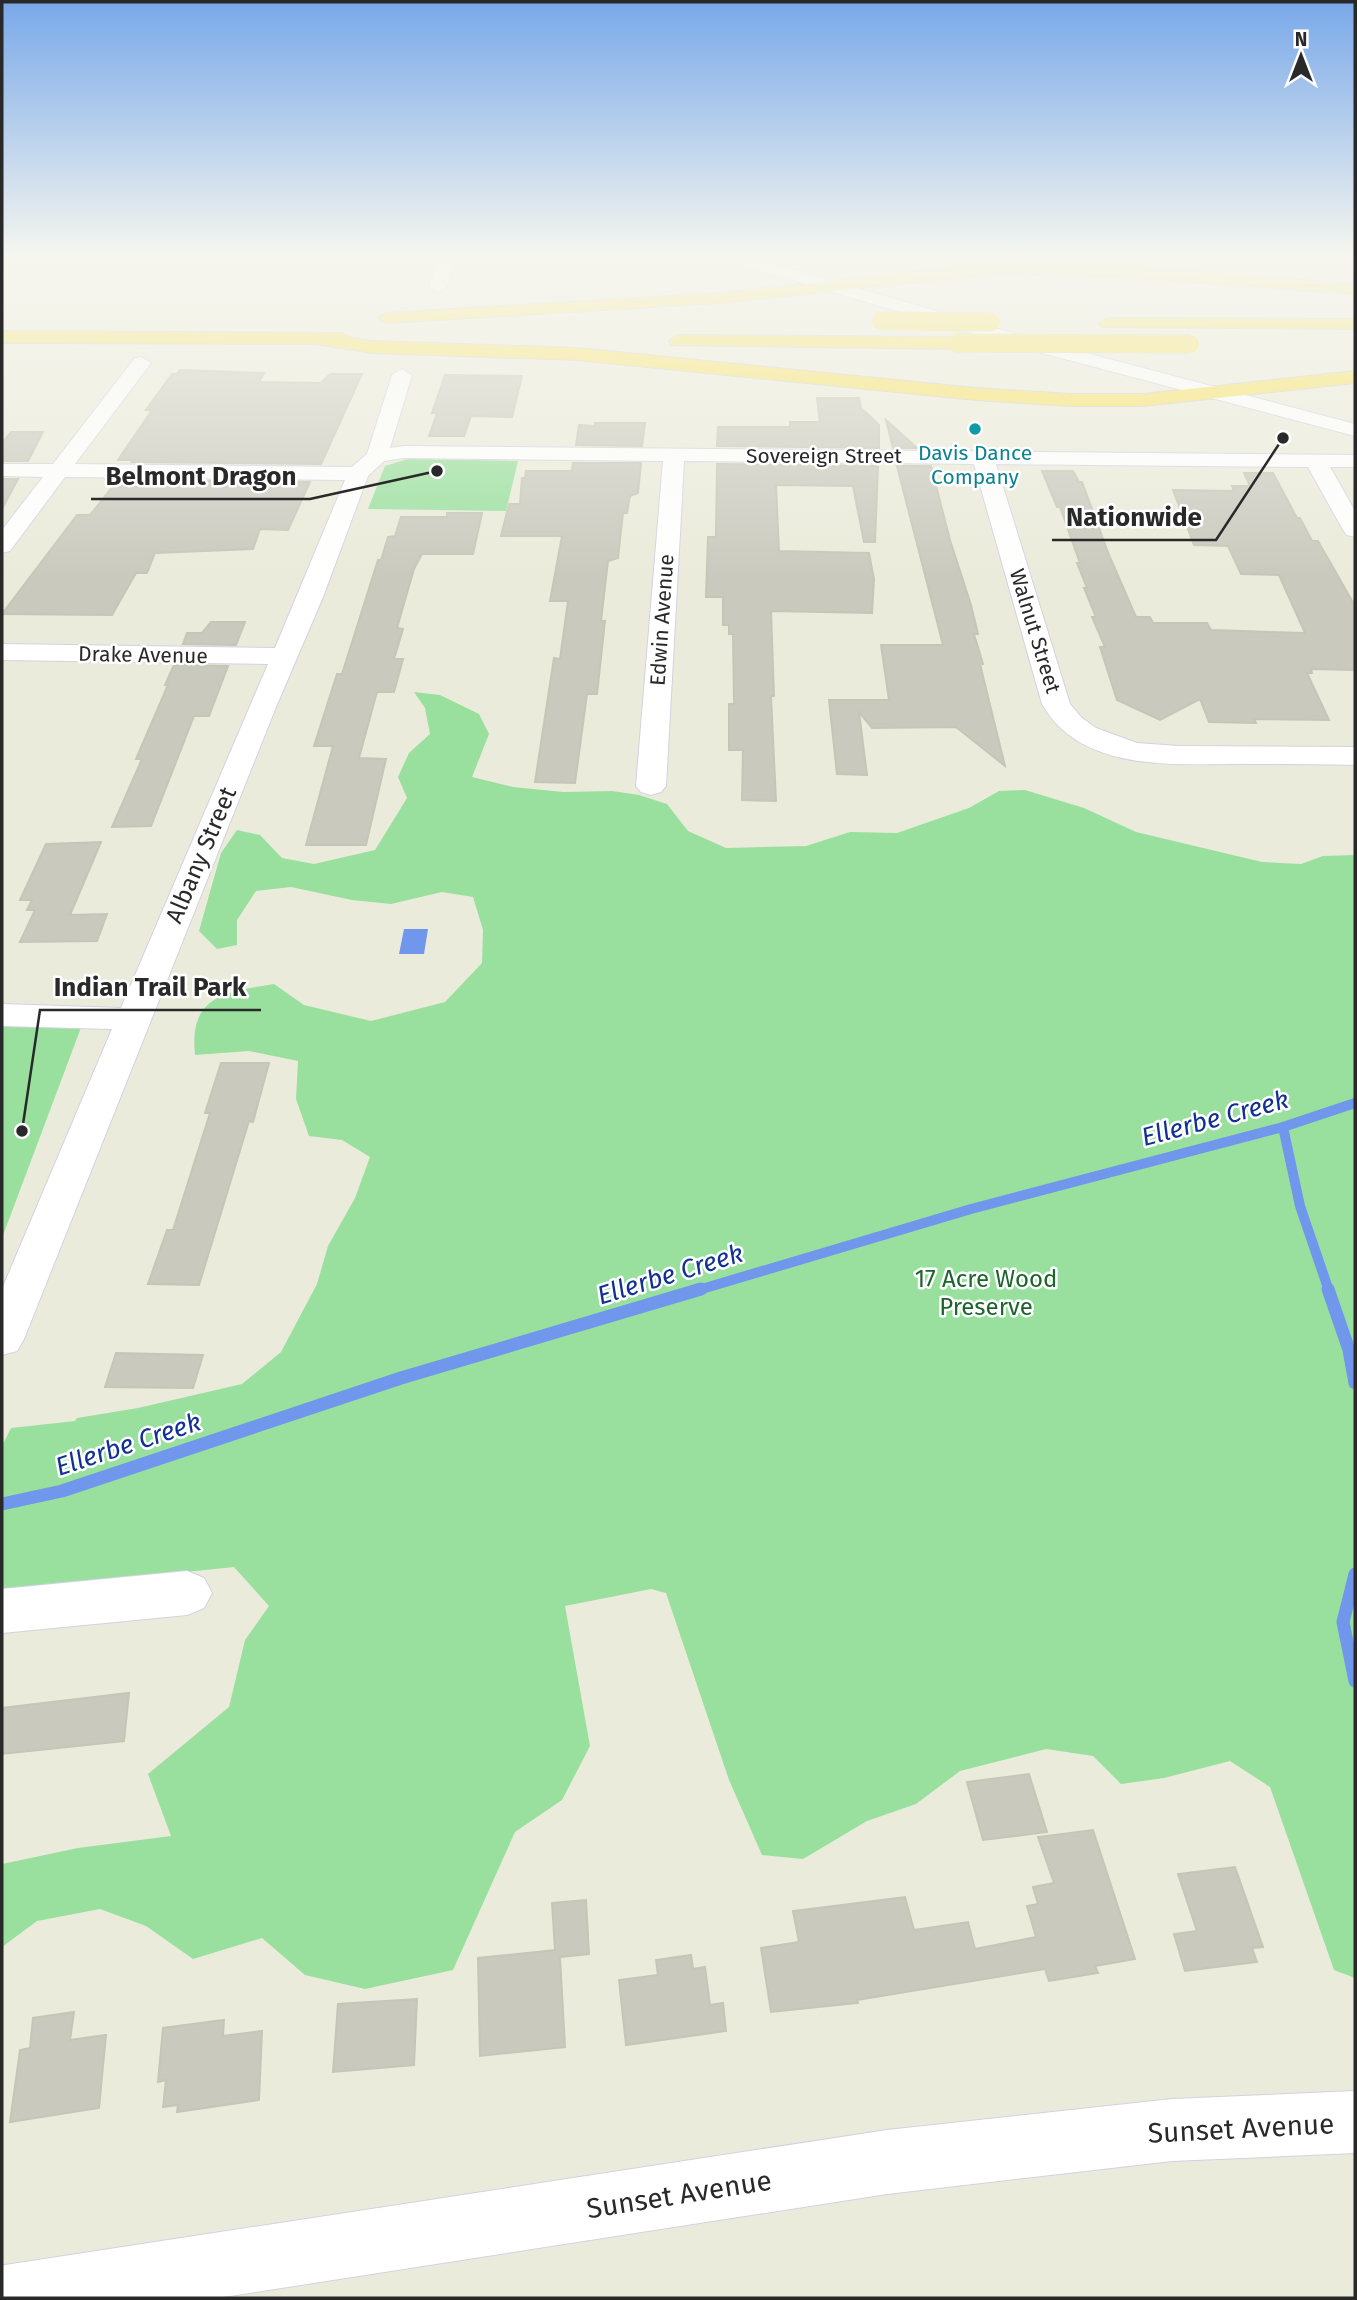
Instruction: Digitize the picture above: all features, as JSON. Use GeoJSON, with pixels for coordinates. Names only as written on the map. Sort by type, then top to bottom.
{"type":"FeatureCollection","features":[{"type":"Feature","properties":{"kind":"highway"},"geometry":{"type":"LineString","coordinates":[[695,365],[1042,399],[1114,401],[1355,378]]}},
{"type":"Feature","properties":{"kind":"highway"},"geometry":{"type":"LineString","coordinates":[[1348,405],[1335,387],[1355,378]]}},
{"type":"Feature","properties":{"kind":"street"},"geometry":{"type":"LineString","coordinates":[[2,546],[139,365]]}},
{"type":"Feature","properties":{"kind":"street"},"geometry":{"type":"LineString","coordinates":[[1122,365],[1212,393],[1355,430]]}},
{"type":"Feature","properties":{"kind":"street"},"geometry":{"type":"LineString","coordinates":[[1217,372],[1348,405]]}},
{"type":"Feature","properties":{"kind":"street","name":"Albany Street"},"geometry":{"type":"LineString","coordinates":[[2,1339],[132,1019],[367,465],[402,375]]}},
{"type":"Feature","properties":{"kind":"street","name":"Sovereign Street"},"geometry":{"type":"LineString","coordinates":[[2,470],[367,465],[404,452],[1355,461]]}},
{"type":"Feature","properties":{"kind":"street","name":"Edwin Avenue"},"geometry":{"type":"LineString","coordinates":[[650,786],[674,455]]}},
{"type":"Feature","properties":{"kind":"street","name":"Walnut Street"},"geometry":{"type":"LineString","coordinates":[[983,457],[1056,704],[1061,714],[1075,727],[1111,746],[1148,752],[1355,755]]}},
{"type":"Feature","properties":{"kind":"street"},"geometry":{"type":"LineString","coordinates":[[1315,460],[1355,530]]}},
{"type":"Feature","properties":{"kind":"street","name":"Drake Avenue"},"geometry":{"type":"LineString","coordinates":[[2,652],[284,656]]}},
{"type":"Feature","properties":{"kind":"street"},"geometry":{"type":"LineString","coordinates":[[2,1015],[132,1019]]}},
{"type":"Feature","properties":{"kind":"street"},"geometry":{"type":"LineString","coordinates":[[2,1611],[187,1593]]}},
{"type":"Feature","properties":{"kind":"street","name":"Sunset Avenue"},"geometry":{"type":"LineString","coordinates":[[5,2298],[887,2162],[1172,2130],[1355,2122]]}},
{"type":"Feature","properties":{"kind":"green space"},"geometry":{"type":"Polygon","coordinates":[[[408,459],[518,461],[506,511],[368,509],[385,466],[408,459]]]}},
{"type":"Feature","properties":{"kind":"green space","name":"17 Acre Wood Preserve"},"geometry":{"type":"Polygon","coordinates":[[[414,692],[440,695],[479,714],[489,734],[472,777],[513,787],[563,792],[612,791],[639,795],[667,804],[688,831],[726,848],[806,846],[850,832],[897,833],[969,808],[999,791],[1025,790],[1084,808],[1136,832],[1262,862],[1301,864],[1323,856],[1355,855],[1355,1978],[1334,1970],[1270,1787],[1230,1761],[1164,1778],[1121,1784],[1093,1756],[1046,1749],[960,1771],[916,1804],[867,1821],[803,1859],[762,1855],[729,1780],[666,1593],[651,1589],[565,1606],[590,1746],[562,1800],[515,1832],[453,1970],[365,1989],[305,1975],[262,1938],[193,1959],[146,1926],[100,1909],[37,1921],[2,1947],[2,1864],[78,1848],[171,1836],[148,1774],[229,1707],[245,1640],[269,1606],[234,1567],[2,1591],[2,1446],[11,1428],[75,1421],[77,1418],[138,1408],[242,1384],[281,1352],[317,1284],[328,1246],[355,1198],[370,1157],[342,1140],[309,1136],[296,1099],[298,1061],[249,1051],[195,1055],[198,1020],[204,1008],[226,994],[274,984],[304,1005],[371,1021],[445,1002],[482,963],[483,930],[473,897],[442,892],[391,904],[352,900],[291,887],[256,891],[237,920],[237,945],[217,949],[199,931],[221,853],[237,830],[260,835],[282,858],[314,864],[375,850],[407,798],[398,777],[409,753],[430,734],[425,708],[414,692]]]}},
{"type":"Feature","properties":{"kind":"green space"},"geometry":{"type":"Polygon","coordinates":[[[2,1024],[82,1025],[2,1238],[2,1024]]]}},
{"type":"Feature","properties":{"kind":"water"},"geometry":{"type":"Polygon","coordinates":[[[404,929],[428,929],[424,954],[399,954],[404,929]]]}},
{"type":"Feature","properties":{"kind":"building"},"geometry":{"type":"Polygon","coordinates":[[[180,370],[264,373],[259,382],[321,383],[330,374],[362,374],[321,464],[118,460],[152,410],[146,410],[172,374],[177,374],[180,370]]]}},
{"type":"Feature","properties":{"kind":"building"},"geometry":{"type":"Polygon","coordinates":[[[445,375],[522,376],[512,417],[471,416],[464,436],[429,436],[437,413],[432,413],[445,375]]]}},
{"type":"Feature","properties":{"kind":"building"},"geometry":{"type":"Polygon","coordinates":[[[817,398],[859,398],[861,408],[879,425],[879,448],[717,446],[718,427],[790,427],[790,422],[820,422],[817,398]]]}},
{"type":"Feature","properties":{"kind":"building"},"geometry":{"type":"Polygon","coordinates":[[[886,420],[917,448],[893,448],[886,420]]]}},
{"type":"Feature","properties":{"kind":"building"},"geometry":{"type":"Polygon","coordinates":[[[595,423],[645,423],[642,446],[576,445],[579,425],[595,426],[595,423]]]}},
{"type":"Feature","properties":{"kind":"building"},"geometry":{"type":"Polygon","coordinates":[[[11,432],[43,432],[28,461],[2,461],[2,443],[11,432]]]}},
{"type":"Feature","properties":{"kind":"building"},"geometry":{"type":"Polygon","coordinates":[[[573,463],[641,463],[638,493],[630,496],[627,513],[623,513],[618,558],[608,561],[597,694],[587,694],[575,783],[535,782],[554,658],[560,659],[568,601],[550,601],[562,536],[501,536],[509,504],[520,504],[522,478],[525,478],[526,471],[572,471],[573,463]]]}},
{"type":"Feature","properties":{"kind":"building"},"geometry":{"type":"Polygon","coordinates":[[[717,464],[878,466],[875,542],[864,542],[853,486],[776,485],[779,551],[869,553],[874,579],[872,613],[771,611],[774,696],[771,696],[776,801],[742,800],[743,750],[729,750],[729,704],[734,704],[733,634],[729,634],[729,625],[723,625],[723,597],[706,597],[708,537],[716,537],[717,464]]]}},
{"type":"Feature","properties":{"kind":"building"},"geometry":{"type":"Polygon","coordinates":[[[897,466],[931,466],[950,540],[971,605],[978,634],[974,634],[983,664],[980,664],[1005,766],[956,727],[872,728],[859,712],[867,775],[837,774],[829,700],[889,700],[881,645],[943,645],[897,466]]]}},
{"type":"Feature","properties":{"kind":"building"},"geometry":{"type":"Polygon","coordinates":[[[1042,471],[1073,471],[1079,482],[1082,482],[1136,617],[1150,617],[1153,623],[1207,623],[1211,630],[1305,633],[1279,575],[1241,574],[1228,546],[1194,545],[1173,490],[1234,491],[1232,486],[1250,486],[1244,473],[1273,473],[1297,518],[1300,518],[1312,541],[1318,541],[1355,606],[1355,670],[1311,669],[1312,673],[1307,673],[1329,720],[1254,719],[1256,723],[1209,722],[1200,699],[1160,720],[1117,700],[1100,647],[1105,647],[1092,617],[1096,617],[1077,563],[1080,563],[1060,507],[1057,507],[1042,471]]]}},
{"type":"Feature","properties":{"kind":"building"},"geometry":{"type":"Polygon","coordinates":[[[2,479],[18,479],[2,509],[2,479]]]}},
{"type":"Feature","properties":{"kind":"building"},"geometry":{"type":"Polygon","coordinates":[[[118,480],[310,482],[288,530],[260,529],[253,549],[155,553],[147,573],[136,573],[112,615],[2,614],[77,515],[90,515],[118,480]]]}},
{"type":"Feature","properties":{"kind":"building"},"geometry":{"type":"Polygon","coordinates":[[[447,513],[482,513],[473,554],[422,554],[414,569],[397,628],[403,629],[394,659],[403,659],[394,692],[377,692],[359,758],[386,759],[366,845],[306,845],[333,746],[314,746],[337,674],[342,674],[378,560],[381,560],[388,537],[395,536],[401,517],[447,517],[447,513]]]}},
{"type":"Feature","properties":{"kind":"building"},"geometry":{"type":"Polygon","coordinates":[[[211,622],[245,622],[236,645],[183,644],[187,633],[202,633],[211,622]]]}},
{"type":"Feature","properties":{"kind":"building"},"geometry":{"type":"Polygon","coordinates":[[[174,665],[228,666],[209,716],[194,716],[151,826],[112,827],[142,759],[136,759],[174,665]]]}},
{"type":"Feature","properties":{"kind":"building"},"geometry":{"type":"Polygon","coordinates":[[[101,842],[70,915],[107,914],[97,941],[20,942],[35,910],[27,910],[32,900],[20,900],[46,844],[101,842]]]}},
{"type":"Feature","properties":{"kind":"building"},"geometry":{"type":"Polygon","coordinates":[[[221,1063],[269,1063],[253,1122],[249,1121],[199,1285],[148,1284],[167,1230],[173,1230],[210,1113],[205,1113],[221,1063]]]}},
{"type":"Feature","properties":{"kind":"building"},"geometry":{"type":"Polygon","coordinates":[[[116,1353],[203,1355],[193,1388],[105,1387],[116,1353]]]}},
{"type":"Feature","properties":{"kind":"building"},"geometry":{"type":"Polygon","coordinates":[[[129,1693],[124,1741],[2,1754],[2,1708],[129,1693]]]}},
{"type":"Feature","properties":{"kind":"building"},"geometry":{"type":"Polygon","coordinates":[[[1029,1774],[1047,1832],[983,1840],[967,1782],[1029,1774]]]}},
{"type":"Feature","properties":{"kind":"building"},"geometry":{"type":"Polygon","coordinates":[[[1093,1830],[1135,1959],[1095,1966],[1098,1973],[1049,1981],[1045,1969],[857,2000],[858,2003],[771,2012],[761,1948],[799,1942],[793,1911],[905,1897],[914,1930],[968,1922],[975,1949],[1036,1937],[1027,1906],[1038,1904],[1033,1887],[1054,1883],[1038,1837],[1093,1830]]]}},
{"type":"Feature","properties":{"kind":"building"},"geometry":{"type":"Polygon","coordinates":[[[1235,1867],[1263,1947],[1252,1948],[1257,1962],[1185,1971],[1174,1934],[1197,1931],[1178,1874],[1235,1867]]]}},
{"type":"Feature","properties":{"kind":"building"},"geometry":{"type":"Polygon","coordinates":[[[586,1900],[589,1954],[560,1957],[565,2047],[480,2056],[478,1958],[555,1950],[552,1903],[586,1900]]]}},
{"type":"Feature","properties":{"kind":"building"},"geometry":{"type":"Polygon","coordinates":[[[691,1955],[693,1969],[705,1967],[710,2005],[723,2003],[726,2031],[626,2045],[619,1980],[658,1975],[656,1960],[691,1955]]]}},
{"type":"Feature","properties":{"kind":"building"},"geometry":{"type":"Polygon","coordinates":[[[417,1999],[414,2065],[333,2072],[338,2004],[417,1999]]]}},
{"type":"Feature","properties":{"kind":"building"},"geometry":{"type":"Polygon","coordinates":[[[74,2012],[70,2040],[106,2035],[99,2108],[10,2122],[20,2050],[30,2048],[33,2018],[74,2012]]]}},
{"type":"Feature","properties":{"kind":"building"},"geometry":{"type":"Polygon","coordinates":[[[224,2020],[223,2036],[262,2031],[259,2100],[177,2112],[178,2105],[163,2107],[166,2080],[158,2082],[163,2028],[224,2020]]]}},
{"type":"Feature","properties":{"kind":"waterway","name":"Ellerbe Creek"},"geometry":{"type":"LineString","coordinates":[[1283,1127],[1355,1103]]}},
{"type":"Feature","properties":{"kind":"waterway","name":"Ellerbe Creek"},"geometry":{"type":"LineString","coordinates":[[695,1291],[971,1209],[1283,1127]]}},
{"type":"Feature","properties":{"kind":"waterway"},"geometry":{"type":"LineString","coordinates":[[1283,1127],[1300,1206],[1329,1291]]}},
{"type":"Feature","properties":{"kind":"waterway","name":"Ellerbe Creek"},"geometry":{"type":"LineString","coordinates":[[2,1504],[62,1491],[401,1378],[701,1289]]}},
{"type":"Feature","properties":{"kind":"waterway"},"geometry":{"type":"LineString","coordinates":[[1328,1289],[1349,1350],[1355,1383]]}},
{"type":"Feature","properties":{"kind":"waterway"},"geometry":{"type":"LineString","coordinates":[[1355,1574],[1343,1622],[1355,1681]]}},
{"type":"Feature","properties":{"kind":"place","name":"Davis Dance Company"},"geometry":{"type":"Point","coordinates":[975,429]}},
{"type":"Feature","properties":{"kind":"place","name":"Nationwide"},"geometry":{"type":"Point","coordinates":[1283,438]}},
{"type":"Feature","properties":{"kind":"place","name":"Belmont Dragon"},"geometry":{"type":"Point","coordinates":[437,471]}},
{"type":"Feature","properties":{"kind":"place","name":"Indian Trail Park"},"geometry":{"type":"Point","coordinates":[22,1131]}}]}
